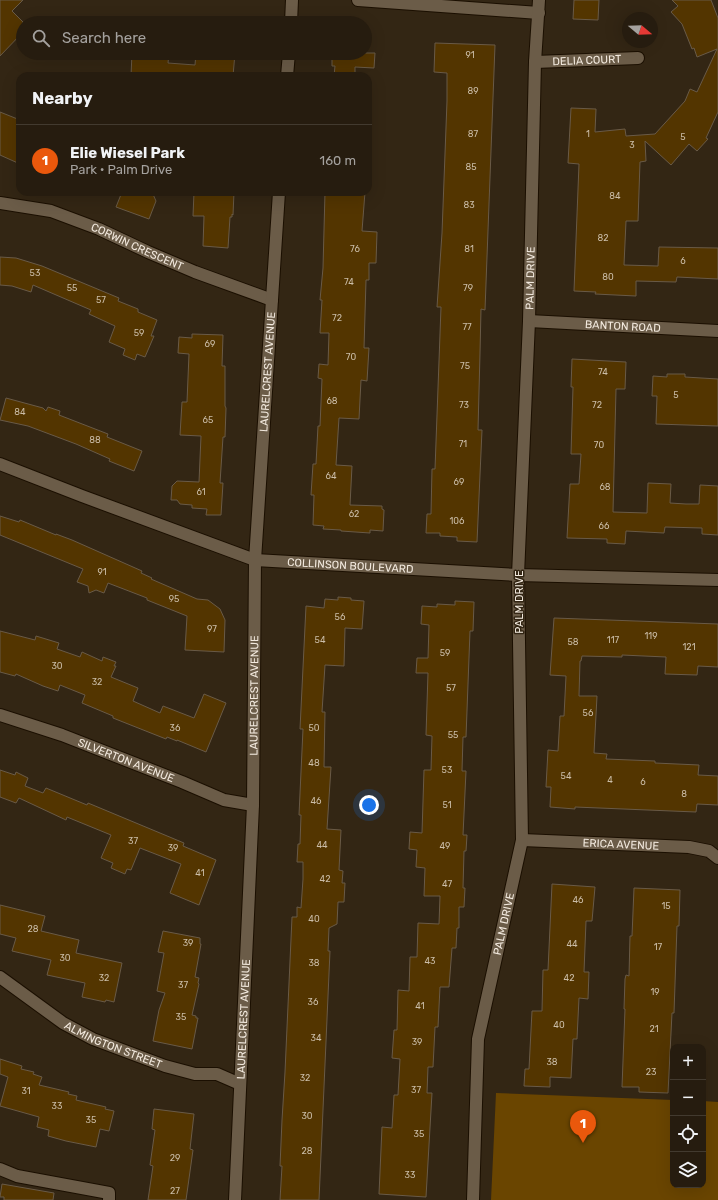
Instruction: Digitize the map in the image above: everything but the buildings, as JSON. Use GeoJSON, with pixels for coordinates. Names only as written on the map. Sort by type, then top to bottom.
{"type":"FeatureCollection","features":[{"type":"Feature","properties":{"kind":"street"},"geometry":{"type":"LineString","coordinates":[[291,16],[292,0]]}},
{"type":"Feature","properties":{"kind":"street"},"geometry":{"type":"LineString","coordinates":[[358,0],[539,13]]}},
{"type":"Feature","properties":{"kind":"street","name":"PALM DRIVE"},"geometry":{"type":"LineString","coordinates":[[473,1200],[478,1039],[522,840],[518,575],[529,321],[535,62],[539,0]]}},
{"type":"Feature","properties":{"kind":"street","name":"DELIA COURT"},"geometry":{"type":"LineString","coordinates":[[535,62],[638,58]]}},
{"type":"Feature","properties":{"kind":"street"},"geometry":{"type":"LineString","coordinates":[[287,72],[288,60]]}},
{"type":"Feature","properties":{"kind":"street","name":"LAURELCREST AVENUE"},"geometry":{"type":"LineString","coordinates":[[236,1200],[253,805],[255,560],[279,196]]}},
{"type":"Feature","properties":{"kind":"street","name":"CORWIN CRESCENT"},"geometry":{"type":"LineString","coordinates":[[0,203],[51,211],[99,228],[148,252],[195,272],[272,300]]}},
{"type":"Feature","properties":{"kind":"street","name":"BANTON ROAD"},"geometry":{"type":"LineString","coordinates":[[529,321],[718,331]]}},
{"type":"Feature","properties":{"kind":"street","name":"COLLINSON BOULEVARD"},"geometry":{"type":"LineString","coordinates":[[0,464],[255,560],[518,575],[718,580]]}},
{"type":"Feature","properties":{"kind":"street","name":"SILVERTON AVENUE"},"geometry":{"type":"LineString","coordinates":[[0,715],[62,735],[224,800],[253,805]]}},
{"type":"Feature","properties":{"kind":"street","name":"ERICA AVENUE"},"geometry":{"type":"LineString","coordinates":[[522,840],[689,847],[709,851],[718,858]]}},
{"type":"Feature","properties":{"kind":"street","name":"ALMINGTON STREET"},"geometry":{"type":"LineString","coordinates":[[0,977],[63,1023],[93,1040],[165,1066],[195,1074],[217,1074],[240,1084]]}},
{"type":"Feature","properties":{"kind":"street"},"geometry":{"type":"LineString","coordinates":[[0,1169],[17,1176],[109,1193],[109,1200]]}},
{"type":"Feature","properties":{"kind":"shaded area"},"geometry":{"type":"Polygon","coordinates":[[[496,1093],[670,1100],[670,1188],[706,1188],[706,1101],[718,1102],[718,1200],[491,1200],[496,1093]]]}},
{"type":"Feature","properties":{"kind":"place","name":"Elie Wiesel Park"},"geometry":{"type":"Point","coordinates":[583,1143]}}]}
